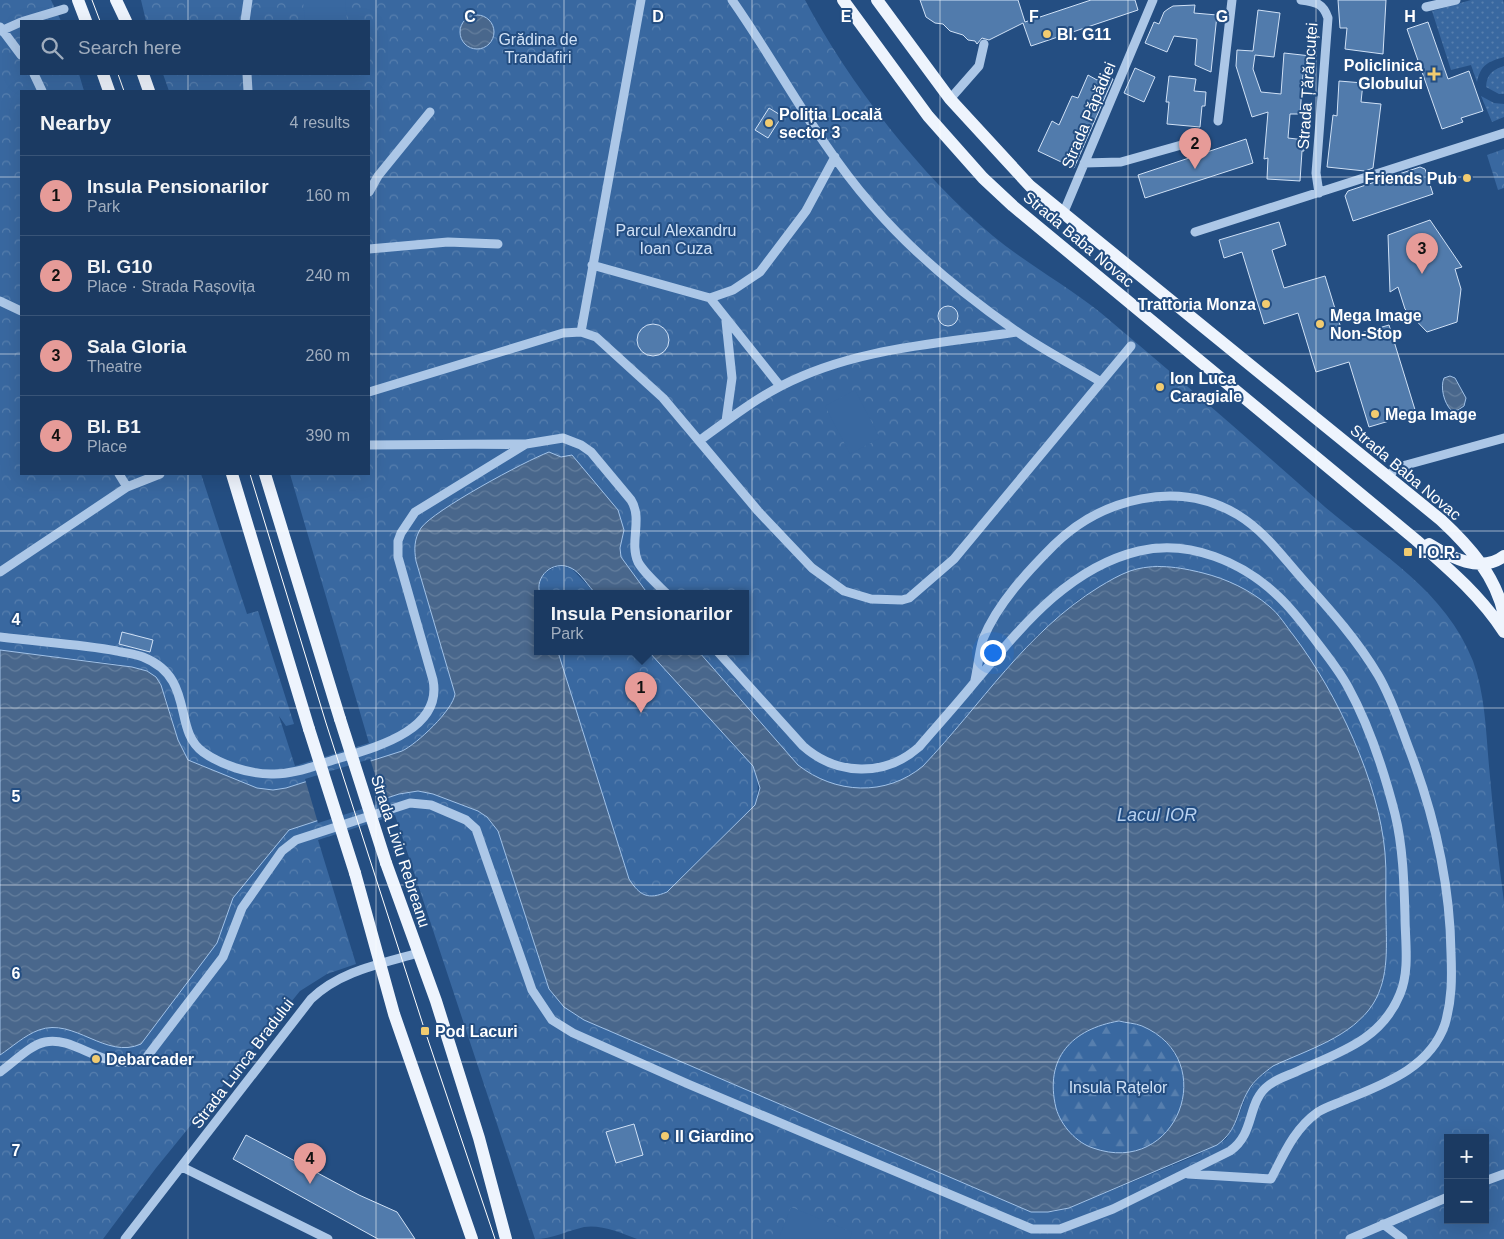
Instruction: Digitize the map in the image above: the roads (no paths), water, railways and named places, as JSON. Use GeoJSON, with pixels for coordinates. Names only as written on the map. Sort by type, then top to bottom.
{"type":"FeatureCollection","features":[{"type":"Feature","properties":{"kind":"main road"},"geometry":{"type":"LineString","coordinates":[[78,0],[86,20]]}},
{"type":"Feature","properties":{"kind":"main road"},"geometry":{"type":"LineString","coordinates":[[116,0],[126,20]]}},
{"type":"Feature","properties":{"kind":"main road","name":"Strada Baba Novac"},"geometry":{"type":"LineString","coordinates":[[843,0],[928,116],[983,178],[1013,206],[1401,527],[1467,587],[1492,614],[1504,632]]}},
{"type":"Feature","properties":{"kind":"main road","name":"Strada Baba Novac"},"geometry":{"type":"LineString","coordinates":[[877,0],[950,99],[1002,158],[1063,214],[1389,476],[1458,536],[1481,564],[1494,586],[1504,614]]}},
{"type":"Feature","properties":{"kind":"main road"},"geometry":{"type":"LineString","coordinates":[[103,75],[109,90]]}},
{"type":"Feature","properties":{"kind":"main road"},"geometry":{"type":"LineString","coordinates":[[143,75],[148,90]]}},
{"type":"Feature","properties":{"kind":"main road"},"geometry":{"type":"LineString","coordinates":[[232,475],[309,729],[355,873],[380,964],[440,1152],[460,1202],[472,1239]]}},
{"type":"Feature","properties":{"kind":"main road","name":"Strada Liviu Rebreanu"},"geometry":{"type":"LineString","coordinates":[[265,475],[386,863],[436,1001],[479,1138],[506,1239]]}},
{"type":"Feature","properties":{"kind":"main road"},"geometry":{"type":"LineString","coordinates":[[1401,527],[1440,551],[1459,559],[1481,564],[1496,562],[1504,556]]}},
{"type":"Feature","properties":{"kind":"street"},"geometry":{"type":"LineString","coordinates":[[245,20],[248,0]]}},
{"type":"Feature","properties":{"kind":"street"},"geometry":{"type":"LineString","coordinates":[[581,332],[641,0]]}},
{"type":"Feature","properties":{"kind":"street"},"geometry":{"type":"LineString","coordinates":[[732,0],[834,157],[871,204],[932,266],[1017,332],[1101,382]]}},
{"type":"Feature","properties":{"kind":"street","name":"Strada Păpădiei"},"geometry":{"type":"LineString","coordinates":[[1063,214],[1153,0]]}},
{"type":"Feature","properties":{"kind":"street"},"geometry":{"type":"LineString","coordinates":[[1218,121],[1232,0]]}},
{"type":"Feature","properties":{"kind":"street","name":"Strada Țărăncuței"},"geometry":{"type":"LineString","coordinates":[[1301,0],[1318,2],[1324,8],[1328,18],[1316,173],[1319,193]]}},
{"type":"Feature","properties":{"kind":"street"},"geometry":{"type":"LineString","coordinates":[[1426,7],[1456,0]]}},
{"type":"Feature","properties":{"kind":"street"},"geometry":{"type":"LineString","coordinates":[[29,20],[64,9]]}},
{"type":"Feature","properties":{"kind":"street"},"geometry":{"type":"LineString","coordinates":[[20,23],[1,29],[20,54]]}},
{"type":"Feature","properties":{"kind":"street"},"geometry":{"type":"LineString","coordinates":[[950,99],[979,66],[984,44]]}},
{"type":"Feature","properties":{"kind":"street"},"geometry":{"type":"LineString","coordinates":[[34,75],[42,90]]}},
{"type":"Feature","properties":{"kind":"street"},"geometry":{"type":"LineString","coordinates":[[246,75],[248,90]]}},
{"type":"Feature","properties":{"kind":"street"},"geometry":{"type":"LineString","coordinates":[[370,190],[378,176],[430,112]]}},
{"type":"Feature","properties":{"kind":"street"},"geometry":{"type":"LineString","coordinates":[[1196,232],[1504,133]]}},
{"type":"Feature","properties":{"kind":"street"},"geometry":{"type":"LineString","coordinates":[[1084,163],[1121,162],[1192,142]]}},
{"type":"Feature","properties":{"kind":"street"},"geometry":{"type":"LineString","coordinates":[[592,265],[710,298],[734,290],[760,272],[806,211],[834,157]]}},
{"type":"Feature","properties":{"kind":"street"},"geometry":{"type":"LineString","coordinates":[[370,248],[448,242],[498,244]]}},
{"type":"Feature","properties":{"kind":"street"},"geometry":{"type":"LineString","coordinates":[[710,298],[726,321],[780,386]]}},
{"type":"Feature","properties":{"kind":"street"},"geometry":{"type":"LineString","coordinates":[[0,301],[20,311]]}},
{"type":"Feature","properties":{"kind":"street"},"geometry":{"type":"LineString","coordinates":[[726,321],[732,378],[726,421]]}},
{"type":"Feature","properties":{"kind":"street"},"geometry":{"type":"LineString","coordinates":[[370,392],[563,333],[581,332],[596,337],[650,386],[758,511],[812,568],[844,591],[871,599],[902,600],[916,592],[954,559],[1132,346]]}},
{"type":"Feature","properties":{"kind":"street"},"geometry":{"type":"LineString","coordinates":[[699,442],[726,421],[780,386],[814,371],[888,350],[1017,332]]}},
{"type":"Feature","properties":{"kind":"street"},"geometry":{"type":"LineString","coordinates":[[370,445],[526,444],[563,438],[581,445],[591,452],[636,508],[636,555],[639,563],[663,590]]}},
{"type":"Feature","properties":{"kind":"street"},"geometry":{"type":"LineString","coordinates":[[1389,476],[1394,470],[1406,465],[1504,438]]}},
{"type":"Feature","properties":{"kind":"street"},"geometry":{"type":"LineString","coordinates":[[0,638],[101,648],[142,656],[155,663],[173,680],[191,734],[202,752],[252,772],[273,774],[294,772],[383,744],[400,737],[416,724],[428,709],[434,694],[433,680],[398,557],[398,541],[405,526],[419,509],[526,444]]}},
{"type":"Feature","properties":{"kind":"street"},"geometry":{"type":"LineString","coordinates":[[120,475],[127,487]]}},
{"type":"Feature","properties":{"kind":"street"},"geometry":{"type":"LineString","coordinates":[[0,572],[127,487],[157,475]]}},
{"type":"Feature","properties":{"kind":"street"},"geometry":{"type":"LineString","coordinates":[[974,683],[983,640],[996,616],[1035,565],[1073,527],[1113,507],[1142,498],[1156,495],[1181,497],[1210,503],[1238,515],[1277,548],[1344,624],[1377,674],[1398,718],[1419,775],[1436,831],[1447,884],[1452,992],[1443,1028],[1428,1052],[1404,1073],[1391,1081],[1320,1110],[1291,1139],[1271,1179],[1186,1174]]}},
{"type":"Feature","properties":{"kind":"street"},"geometry":{"type":"LineString","coordinates":[[0,1072],[35,1046],[47,1041],[65,1044],[120,1062],[138,1061],[146,1058],[223,957],[242,908],[282,851],[296,840],[317,832],[396,807],[417,803],[431,805],[466,820],[476,829],[532,990],[552,1020],[573,1033],[688,1084],[1032,1229],[1050,1230],[1071,1226],[1113,1209],[1224,1155],[1239,1144],[1246,1135],[1258,1098],[1270,1084],[1365,1040],[1391,1012],[1404,980],[1406,962],[1404,876],[1400,844],[1386,785],[1360,713],[1334,666],[1278,595],[1234,565],[1208,555],[1177,548],[1139,551],[1114,559],[1089,572],[1051,599],[1028,619],[908,757],[886,767],[863,769],[845,767],[826,762],[810,752],[721,655]]}},
{"type":"Feature","properties":{"kind":"street","name":"Strada Lunca Bradului"},"geometry":{"type":"LineString","coordinates":[[125,1239],[311,998],[322,988],[340,977],[418,953]]}},
{"type":"Feature","properties":{"kind":"street"},"geometry":{"type":"LineString","coordinates":[[182,1166],[328,1239]]}},
{"type":"Feature","properties":{"kind":"street"},"geometry":{"type":"LineString","coordinates":[[1489,1180],[1504,1174]]}},
{"type":"Feature","properties":{"kind":"street"},"geometry":{"type":"LineString","coordinates":[[1350,1239],[1444,1199]]}},
{"type":"Feature","properties":{"kind":"street"},"geometry":{"type":"LineString","coordinates":[[1384,1224],[1403,1239]]}},
{"type":"Feature","properties":{"kind":"water"},"geometry":{"type":"Polygon","coordinates":[[[477,15],[484,16],[489,20],[493,25],[493,39],[489,44],[484,48],[477,49],[470,48],[465,44],[461,39],[460,32],[461,25],[465,20],[470,16],[477,15]]]}},
{"type":"Feature","properties":{"kind":"water"},"geometry":{"type":"Polygon","coordinates":[[[1450,376],[1455,378],[1466,398],[1464,406],[1458,410],[1451,410],[1443,395],[1442,386],[1444,378],[1450,376]]]}},
{"type":"Feature","properties":{"kind":"water","name":"Lacul IOR"},"geometry":{"type":"Polygon","coordinates":[[[549,452],[561,457],[572,455],[618,510],[624,530],[620,548],[621,557],[645,590],[593,590],[571,568],[558,566],[546,571],[542,576],[539,590],[534,590],[534,655],[559,655],[629,879],[641,893],[650,896],[667,892],[755,805],[760,788],[753,766],[652,655],[702,655],[798,765],[812,775],[828,782],[860,788],[877,787],[909,776],[923,766],[1005,671],[1049,625],[1073,605],[1118,576],[1148,567],[1176,568],[1221,578],[1246,590],[1273,609],[1326,684],[1353,739],[1374,797],[1381,826],[1386,861],[1386,960],[1382,983],[1373,1004],[1364,1015],[1341,1034],[1273,1066],[1259,1077],[1248,1091],[1229,1133],[1217,1145],[1069,1208],[1048,1212],[1031,1212],[584,1020],[564,1007],[549,989],[498,831],[487,817],[478,811],[433,794],[418,791],[399,794],[289,830],[233,898],[217,943],[141,1044],[115,1047],[65,1029],[52,1028],[34,1032],[0,1055],[0,650],[132,667],[147,671],[156,677],[161,685],[178,740],[188,760],[257,788],[273,790],[286,788],[402,751],[433,726],[448,709],[455,694],[416,561],[415,544],[417,536],[421,528],[429,520],[461,498],[501,475],[549,452]],[[1119,1021],[1088,1031],[1075,1039],[1065,1049],[1058,1061],[1054,1074],[1053,1090],[1058,1115],[1070,1133],[1087,1146],[1123,1153],[1147,1146],[1167,1132],[1179,1111],[1184,1087],[1180,1064],[1166,1042],[1136,1024],[1119,1021]]]}},
{"type":"Feature","properties":{"kind":"tram line"},"geometry":{"type":"LineString","coordinates":[[92,0],[100,20]]}},
{"type":"Feature","properties":{"kind":"tram line"},"geometry":{"type":"LineString","coordinates":[[118,75],[124,90]]}},
{"type":"Feature","properties":{"kind":"tram line"},"geometry":{"type":"LineString","coordinates":[[250,475],[326,723],[425,1031],[495,1239]]}},
{"type":"Feature","properties":{"kind":"place","name":"Bl. G11"},"geometry":{"type":"Point","coordinates":[1047,34]}},
{"type":"Feature","properties":{"kind":"place","name":"Policlinica Globului"},"geometry":{"type":"Point","coordinates":[1434,74]}},
{"type":"Feature","properties":{"kind":"place","name":"Poliția Locală sector 3"},"geometry":{"type":"Point","coordinates":[769,123]}},
{"type":"Feature","properties":{"kind":"place","name":"Bl. G10"},"geometry":{"type":"Point","coordinates":[1195,169]}},
{"type":"Feature","properties":{"kind":"place","name":"Friends Pub"},"geometry":{"type":"Point","coordinates":[1467,178]}},
{"type":"Feature","properties":{"kind":"place","name":"Sala Gloria"},"geometry":{"type":"Point","coordinates":[1422,274]}},
{"type":"Feature","properties":{"kind":"place","name":"Trattoria Monza"},"geometry":{"type":"Point","coordinates":[1266,304]}},
{"type":"Feature","properties":{"kind":"place","name":"Mega Image Non-Stop"},"geometry":{"type":"Point","coordinates":[1320,324]}},
{"type":"Feature","properties":{"kind":"place","name":"Ion Luca Caragiale"},"geometry":{"type":"Point","coordinates":[1160,387]}},
{"type":"Feature","properties":{"kind":"place","name":"Mega Image"},"geometry":{"type":"Point","coordinates":[1375,414]}},
{"type":"Feature","properties":{"kind":"place","name":"I.O.R."},"geometry":{"type":"Point","coordinates":[1408,552]}},
{"type":"Feature","properties":{"kind":"place","name":"Insula Pensionarilor"},"geometry":{"type":"Point","coordinates":[641,713]}},
{"type":"Feature","properties":{"kind":"place","name":"Pod Lacuri"},"geometry":{"type":"Point","coordinates":[425,1031]}},
{"type":"Feature","properties":{"kind":"place","name":"Debarcader"},"geometry":{"type":"Point","coordinates":[96,1059]}},
{"type":"Feature","properties":{"kind":"place","name":"Il Giardino"},"geometry":{"type":"Point","coordinates":[665,1136]}},
{"type":"Feature","properties":{"kind":"place","name":"Bl. B1"},"geometry":{"type":"Point","coordinates":[310,1184]}},
{"type":"Feature","properties":{"kind":"park label","name":"Grădina de Trandafiri"},"geometry":{"type":"Point","coordinates":[538,48]}},
{"type":"Feature","properties":{"kind":"park label","name":"Parcul Alexandru Ioan Cuza"},"geometry":{"type":"Point","coordinates":[676,239]}},
{"type":"Feature","properties":{"kind":"park label","name":"Insula Rațelor"},"geometry":{"type":"Point","coordinates":[1118,1087]}}]}
